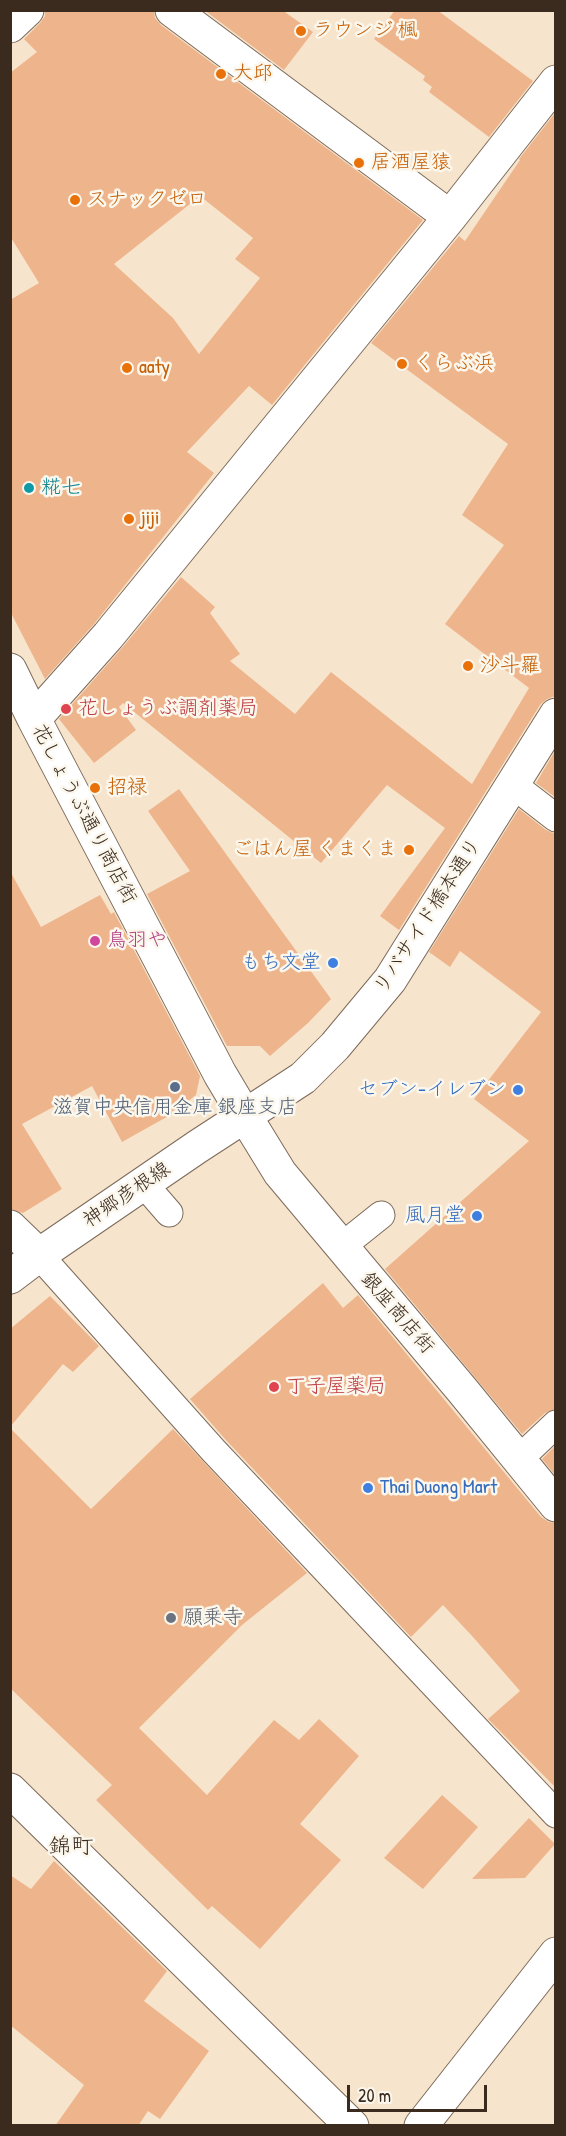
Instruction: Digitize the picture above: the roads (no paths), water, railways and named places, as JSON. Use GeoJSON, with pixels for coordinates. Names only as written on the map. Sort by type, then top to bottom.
{"type":"FeatureCollection","features":[{"type":"Feature","properties":{"kind":"street"},"geometry":{"type":"LineString","coordinates":[[10,26],[27,10]]}},
{"type":"Feature","properties":{"kind":"street"},"geometry":{"type":"LineString","coordinates":[[172,10],[293,97],[450,217]]}},
{"type":"Feature","properties":{"kind":"street"},"geometry":{"type":"LineString","coordinates":[[20,699],[108,636],[450,217],[482,168],[555,82]]}},
{"type":"Feature","properties":{"kind":"street","name":"花しょうぶ通り商店街"},"geometry":{"type":"LineString","coordinates":[[20,699],[220,1074],[245,1116]]}},
{"type":"Feature","properties":{"kind":"street","name":"リバサイド橋本通り"},"geometry":{"type":"LineString","coordinates":[[245,1116],[303,1078],[335,1046],[390,980],[555,715]]}},
{"type":"Feature","properties":{"kind":"street","name":"神郷彦根線"},"geometry":{"type":"LineString","coordinates":[[10,1277],[143,1183],[245,1116]]}},
{"type":"Feature","properties":{"kind":"street","name":"銀座商店街"},"geometry":{"type":"LineString","coordinates":[[245,1116],[280,1173],[463,1391],[555,1505]]}},
{"type":"Feature","properties":{"kind":"street"},"geometry":{"type":"LineString","coordinates":[[10,1227],[39,1255]]}},
{"type":"Feature","properties":{"kind":"street"},"geometry":{"type":"LineString","coordinates":[[10,1790],[274,2039],[352,2126]]}},
{"type":"Feature","properties":{"kind":"street"},"geometry":{"type":"LineString","coordinates":[[429,2123],[499,2035],[555,1954]]}},
{"type":"Feature","properties":{"kind":"lane"},"geometry":{"type":"LineString","coordinates":[[512,784],[555,818]]}},
{"type":"Feature","properties":{"kind":"lane"},"geometry":{"type":"LineString","coordinates":[[143,1183],[169,1213]]}},
{"type":"Feature","properties":{"kind":"lane"},"geometry":{"type":"LineString","coordinates":[[341,1247],[381,1215]]}},
{"type":"Feature","properties":{"kind":"lane"},"geometry":{"type":"LineString","coordinates":[[39,1255],[141,1376],[328,1588],[555,1814]]}},
{"type":"Feature","properties":{"kind":"lane"},"geometry":{"type":"LineString","coordinates":[[519,1459],[555,1424]]}},
{"type":"Feature","properties":{"kind":"place","name":"ラウンジ 楓"},"geometry":{"type":"Point","coordinates":[301,31]}},
{"type":"Feature","properties":{"kind":"place","name":"大邱"},"geometry":{"type":"Point","coordinates":[221,74]}},
{"type":"Feature","properties":{"kind":"place","name":"居酒屋猿"},"geometry":{"type":"Point","coordinates":[359,163]}},
{"type":"Feature","properties":{"kind":"place","name":"スナックゼロ"},"geometry":{"type":"Point","coordinates":[75,200]}},
{"type":"Feature","properties":{"kind":"place","name":"くらぶ浜"},"geometry":{"type":"Point","coordinates":[402,364]}},
{"type":"Feature","properties":{"kind":"place","name":"aaty"},"geometry":{"type":"Point","coordinates":[127,368]}},
{"type":"Feature","properties":{"kind":"place","name":"糀七"},"geometry":{"type":"Point","coordinates":[29,488]}},
{"type":"Feature","properties":{"kind":"place","name":"jiji"},"geometry":{"type":"Point","coordinates":[129,519]}},
{"type":"Feature","properties":{"kind":"place","name":"沙斗羅"},"geometry":{"type":"Point","coordinates":[468,666]}},
{"type":"Feature","properties":{"kind":"place","name":"花しょうぶ調剤薬局"},"geometry":{"type":"Point","coordinates":[66,709]}},
{"type":"Feature","properties":{"kind":"place","name":"招禄"},"geometry":{"type":"Point","coordinates":[95,788]}},
{"type":"Feature","properties":{"kind":"place","name":"ごはん屋 くまくま"},"geometry":{"type":"Point","coordinates":[409,850]}},
{"type":"Feature","properties":{"kind":"place","name":"鳥羽や"},"geometry":{"type":"Point","coordinates":[95,941]}},
{"type":"Feature","properties":{"kind":"place","name":"もち文堂"},"geometry":{"type":"Point","coordinates":[333,963]}},
{"type":"Feature","properties":{"kind":"place","name":"滋賀中央信用金庫 銀座支店"},"geometry":{"type":"Point","coordinates":[175,1087]}},
{"type":"Feature","properties":{"kind":"place","name":"セブン-イレブン"},"geometry":{"type":"Point","coordinates":[518,1090]}},
{"type":"Feature","properties":{"kind":"place","name":"風月堂"},"geometry":{"type":"Point","coordinates":[477,1216]}},
{"type":"Feature","properties":{"kind":"place","name":"丁子屋薬局"},"geometry":{"type":"Point","coordinates":[274,1387]}},
{"type":"Feature","properties":{"kind":"place","name":"Thai Duong Mart"},"geometry":{"type":"Point","coordinates":[368,1488]}},
{"type":"Feature","properties":{"kind":"place","name":"願乗寺"},"geometry":{"type":"Point","coordinates":[171,1618]}},
{"type":"Feature","properties":{"kind":"district","name":"錦町"},"geometry":{"type":"Point","coordinates":[71,1847]}}]}
